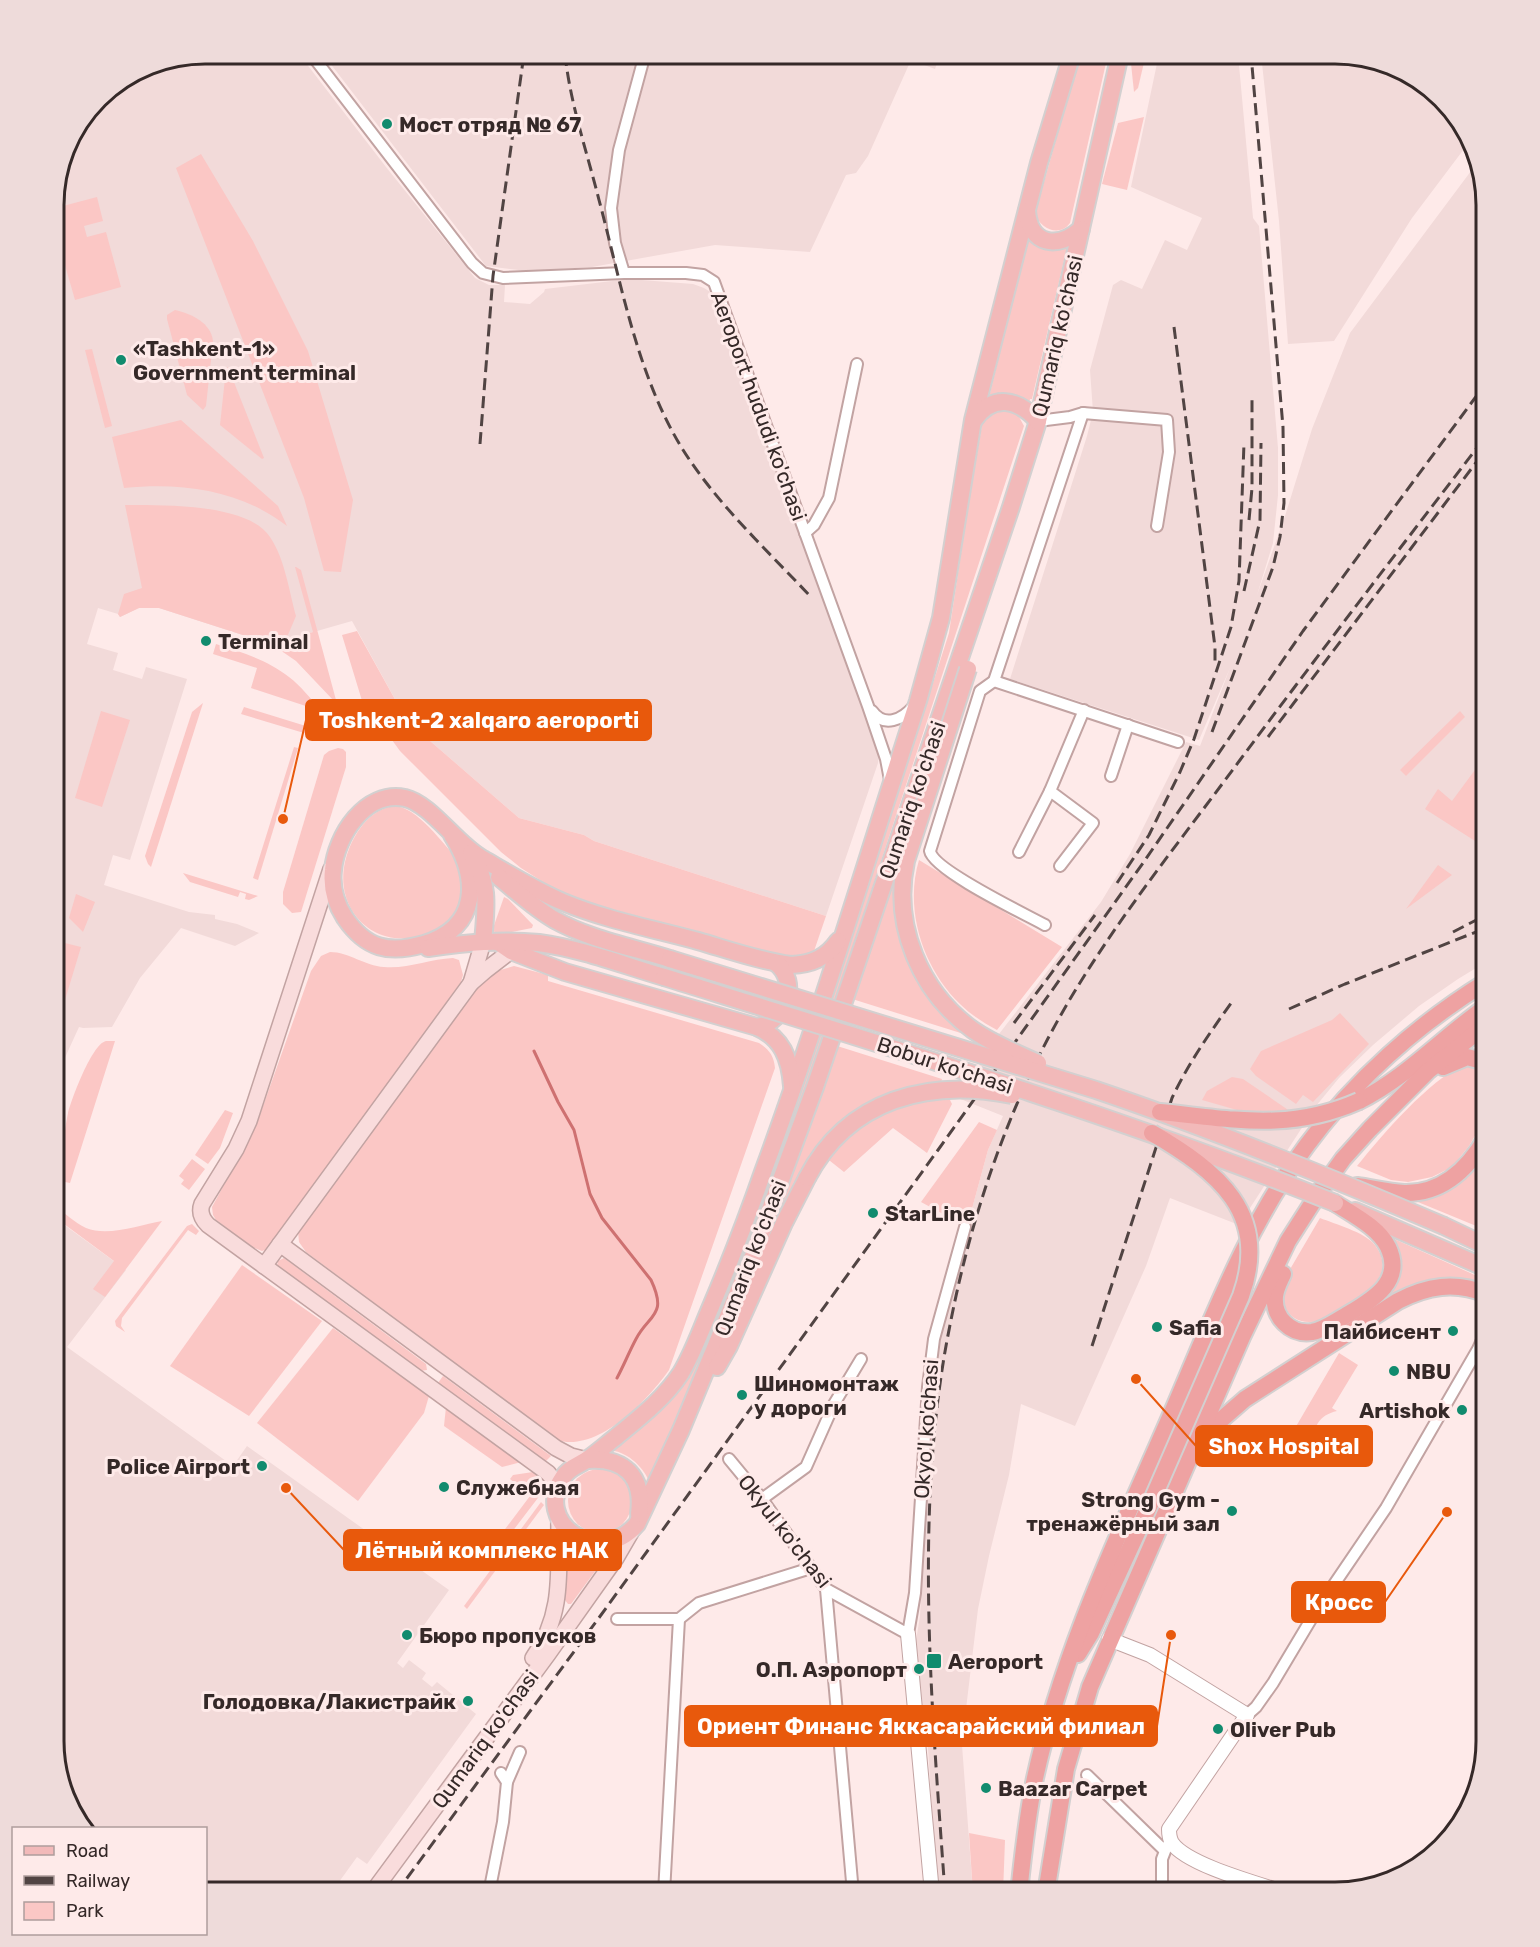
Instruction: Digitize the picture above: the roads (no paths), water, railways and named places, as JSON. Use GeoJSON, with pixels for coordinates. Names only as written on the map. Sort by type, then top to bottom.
{"type":"FeatureCollection","features":[{"type":"Feature","properties":{"kind":"highway"},"geometry":{"type":"LineString","coordinates":[[1086,1631],[1231,1277],[1271,1198],[1321,1127],[1369,1074],[1421,1027],[1476,989]]}},
{"type":"Feature","properties":{"kind":"highway"},"geometry":{"type":"LineString","coordinates":[[1160,1112],[1272,1122],[1310,1118],[1329,1113],[1359,1101],[1391,1083],[1476,1014]]}},
{"type":"Feature","properties":{"kind":"highway"},"geometry":{"type":"LineString","coordinates":[[1048,1882],[1070,1753],[1083,1706],[1109,1639],[1185,1465],[1283,1252],[1320,1191],[1343,1159],[1428,1071],[1476,1033]]}},
{"type":"Feature","properties":{"kind":"highway"},"geometry":{"type":"LineString","coordinates":[[1392,1106],[1452,1062],[1467,1057],[1476,1059]]}},
{"type":"Feature","properties":{"kind":"highway"},"geometry":{"type":"LineString","coordinates":[[1020,1882],[1033,1785],[1056,1699],[1086,1631],[1153,1498],[1248,1275],[1250,1253],[1247,1231],[1242,1215],[1226,1189],[1190,1155],[1152,1133]]}},
{"type":"Feature","properties":{"kind":"highway"},"geometry":{"type":"LineString","coordinates":[[1344,1184],[1401,1192],[1430,1188],[1450,1180],[1476,1156]]}},
{"type":"Feature","properties":{"kind":"highway"},"geometry":{"type":"LineString","coordinates":[[1320,1191],[1276,1291],[1276,1311],[1285,1324],[1293,1329],[1308,1332],[1322,1329],[1374,1299],[1384,1288],[1389,1277],[1391,1261],[1384,1241],[1372,1228],[1335,1203]]}},
{"type":"Feature","properties":{"kind":"highway"},"geometry":{"type":"LineString","coordinates":[[1185,1465],[1222,1419],[1239,1403],[1398,1301],[1420,1291],[1440,1286],[1457,1286],[1476,1292]]}},
{"type":"Feature","properties":{"kind":"highway"},"geometry":{"type":"LineString","coordinates":[[1086,1631],[1109,1639]]}},
{"type":"Feature","properties":{"kind":"main road","name":"Qumariq ko'chasi"},"geometry":{"type":"LineString","coordinates":[[371,1882],[505,1700],[550,1631],[558,1603],[560,1517],[556,1507],[556,1495],[564,1476],[577,1464],[587,1460],[658,1401],[684,1368],[737,1244],[792,1093],[918,701],[941,618],[973,420],[1027,207],[1069,65]]}},
{"type":"Feature","properties":{"kind":"main road","name":"Qumariq ko'chasi"},"geometry":{"type":"LineString","coordinates":[[380,1882],[553,1646],[616,1558],[637,1524],[681,1430],[753,1257],[815,1087],[1038,421],[1118,65]]}},
{"type":"Feature","properties":{"kind":"main road"},"geometry":{"type":"LineString","coordinates":[[1027,207],[1031,228],[1044,239],[1060,242],[1081,229]]}},
{"type":"Feature","properties":{"kind":"main road"},"geometry":{"type":"LineString","coordinates":[[973,420],[985,407],[1000,401],[1021,407],[1038,421]]}},
{"type":"Feature","properties":{"kind":"main road"},"geometry":{"type":"LineString","coordinates":[[1011,507],[968,669],[905,867],[904,912],[910,944],[920,968],[933,990],[964,1023],[996,1044],[1096,1090]]}},
{"type":"Feature","properties":{"kind":"main road"},"geometry":{"type":"LineString","coordinates":[[556,1495],[553,1479],[548,1473],[264,1266],[206,1222],[202,1215],[201,1207],[236,1149],[249,1121],[336,853],[345,832],[359,814],[370,805],[390,798],[404,798],[416,802],[471,853],[542,891],[587,911],[776,963],[800,965],[816,960],[832,949],[844,932]]}},
{"type":"Feature","properties":{"kind":"main road"},"geometry":{"type":"LineString","coordinates":[[336,853],[333,872],[334,889],[344,917],[366,940],[386,949],[406,948],[438,939],[451,931],[465,915],[470,897],[468,871],[464,856],[452,835]]}},
{"type":"Feature","properties":{"kind":"main road"},"geometry":{"type":"LineString","coordinates":[[471,853],[479,868],[504,944],[565,972],[757,1027],[775,1038],[787,1054],[792,1093]]}},
{"type":"Feature","properties":{"kind":"main road","name":"Bobur ko'chasi"},"geometry":{"type":"LineString","coordinates":[[471,853],[527,900],[554,919],[579,931],[1096,1090],[1160,1112],[1344,1184],[1476,1241]]}},
{"type":"Feature","properties":{"kind":"main road"},"geometry":{"type":"LineString","coordinates":[[264,1266],[471,983],[504,944]]}},
{"type":"Feature","properties":{"kind":"main road"},"geometry":{"type":"LineString","coordinates":[[471,983],[486,970],[504,944]]}},
{"type":"Feature","properties":{"kind":"main road","name":"Bobur ko'chasi"},"geometry":{"type":"LineString","coordinates":[[386,949],[406,951],[504,944],[556,946],[587,954],[1152,1133],[1335,1203],[1476,1263]]}},
{"type":"Feature","properties":{"kind":"main road"},"geometry":{"type":"LineString","coordinates":[[757,1027],[775,1018],[786,1000],[788,987],[786,973],[776,963]]}},
{"type":"Feature","properties":{"kind":"main road"},"geometry":{"type":"LineString","coordinates":[[681,1430],[729,1346],[786,1217],[811,1171],[832,1140],[860,1117],[899,1098],[950,1089],[1002,1093],[1087,1111]]}},
{"type":"Feature","properties":{"kind":"main road"},"geometry":{"type":"LineString","coordinates":[[280,1244],[556,1448],[571,1456],[587,1460]]}},
{"type":"Feature","properties":{"kind":"main road"},"geometry":{"type":"LineString","coordinates":[[427,1385],[442,1364]]}},
{"type":"Feature","properties":{"kind":"main road","name":"Qumariq ko'chasi"},"geometry":{"type":"LineString","coordinates":[[587,1460],[604,1459],[615,1462],[634,1478],[640,1500],[637,1524]]}},
{"type":"Feature","properties":{"kind":"main road"},"geometry":{"type":"LineString","coordinates":[[560,1517],[573,1535],[590,1542],[605,1543],[613,1540],[637,1524]]}},
{"type":"Feature","properties":{"kind":"street","name":"Aeroport hududi ko'chasi"},"geometry":{"type":"LineString","coordinates":[[319,65],[466,256],[480,271],[500,278],[524,279],[624,273],[697,274],[709,278],[715,284],[868,706],[886,759],[890,786]]}},
{"type":"Feature","properties":{"kind":"street"},"geometry":{"type":"LineString","coordinates":[[624,273],[615,243],[611,208],[619,150],[642,65]]}},
{"type":"Feature","properties":{"kind":"street"},"geometry":{"type":"LineString","coordinates":[[805,533],[814,525],[829,498],[857,364]]}},
{"type":"Feature","properties":{"kind":"street"},"geometry":{"type":"LineString","coordinates":[[1038,421],[1083,413],[1167,420],[1169,452],[1157,526]]}},
{"type":"Feature","properties":{"kind":"street"},"geometry":{"type":"LineString","coordinates":[[1045,925],[973,886],[939,864],[931,855],[980,691],[994,681],[1083,413]]}},
{"type":"Feature","properties":{"kind":"street"},"geometry":{"type":"LineString","coordinates":[[1070,417],[1076,434]]}},
{"type":"Feature","properties":{"kind":"street"},"geometry":{"type":"LineString","coordinates":[[994,681],[1178,742]]}},
{"type":"Feature","properties":{"kind":"street"},"geometry":{"type":"LineString","coordinates":[[868,706],[878,718],[890,721],[902,717],[918,701]]}},
{"type":"Feature","properties":{"kind":"street"},"geometry":{"type":"LineString","coordinates":[[1019,852],[1050,791],[1084,710]]}},
{"type":"Feature","properties":{"kind":"street"},"geometry":{"type":"LineString","coordinates":[[1111,776],[1128,725]]}},
{"type":"Feature","properties":{"kind":"street"},"geometry":{"type":"LineString","coordinates":[[1050,791],[1093,823],[1060,866]]}},
{"type":"Feature","properties":{"kind":"street","name":"Okyo'l ko'chasi"},"geometry":{"type":"LineString","coordinates":[[908,1634],[915,1593],[928,1387],[934,1340],[965,1227]]}},
{"type":"Feature","properties":{"kind":"street"},"geometry":{"type":"LineString","coordinates":[[1164,1882],[1169,1829],[1247,1715],[1256,1707],[1273,1683],[1316,1611],[1386,1508],[1476,1352]]}},
{"type":"Feature","properties":{"kind":"street"},"geometry":{"type":"LineString","coordinates":[[762,1499],[806,1467],[834,1404],[861,1359]]}},
{"type":"Feature","properties":{"kind":"street","name":"Okyul ko'chasi"},"geometry":{"type":"LineString","coordinates":[[729,1459],[762,1499],[826,1589],[908,1634]]}},
{"type":"Feature","properties":{"kind":"street"},"geometry":{"type":"LineString","coordinates":[[617,1619],[679,1619],[699,1603],[811,1568]]}},
{"type":"Feature","properties":{"kind":"street"},"geometry":{"type":"LineString","coordinates":[[826,1589],[852,1882]]}},
{"type":"Feature","properties":{"kind":"street"},"geometry":{"type":"LineString","coordinates":[[665,1882],[679,1619]]}},
{"type":"Feature","properties":{"kind":"street"},"geometry":{"type":"LineString","coordinates":[[908,1634],[931,1882]]}},
{"type":"Feature","properties":{"kind":"street"},"geometry":{"type":"LineString","coordinates":[[1109,1639],[1150,1655],[1247,1715]]}},
{"type":"Feature","properties":{"kind":"street"},"geometry":{"type":"LineString","coordinates":[[491,1882],[503,1822],[504,1778],[520,1752]]}},
{"type":"Feature","properties":{"kind":"street"},"geometry":{"type":"LineString","coordinates":[[1087,1775],[1169,1845],[1192,1859],[1256,1882]]}},
{"type":"Feature","properties":{"kind":"waterway"},"geometry":{"type":"LineString","coordinates":[[534,1051],[574,1130],[590,1194],[602,1218],[651,1280],[656,1292],[658,1301],[655,1314],[636,1339],[617,1378]]}},
{"type":"Feature","properties":{"kind":"railway"},"geometry":{"type":"LineString","coordinates":[[480,444],[493,276],[522,65]]}},
{"type":"Feature","properties":{"kind":"railway"},"geometry":{"type":"LineString","coordinates":[[566,65],[575,109],[631,326],[665,417],[694,466],[724,505],[810,596]]}},
{"type":"Feature","properties":{"kind":"railway"},"geometry":{"type":"LineString","coordinates":[[1212,732],[1273,567],[1280,537],[1284,503],[1283,427],[1252,65]]}},
{"type":"Feature","properties":{"kind":"railway"},"geometry":{"type":"LineString","coordinates":[[1174,327],[1215,647],[1215,664]]}},
{"type":"Feature","properties":{"kind":"railway"},"geometry":{"type":"LineString","coordinates":[[404,1882],[938,1150],[1143,863],[1303,631],[1476,397]]}},
{"type":"Feature","properties":{"kind":"railway"},"geometry":{"type":"LineString","coordinates":[[1249,520],[1252,488],[1252,400]]}},
{"type":"Feature","properties":{"kind":"railway"},"geometry":{"type":"LineString","coordinates":[[1117,883],[1149,835],[1180,772],[1194,739],[1231,627],[1239,581],[1244,443]]}},
{"type":"Feature","properties":{"kind":"railway"},"geometry":{"type":"LineString","coordinates":[[1244,591],[1260,520],[1261,443]]}},
{"type":"Feature","properties":{"kind":"railway"},"geometry":{"type":"LineString","coordinates":[[944,1882],[931,1680],[929,1536],[932,1465],[939,1394],[957,1290],[975,1221],[997,1154],[1039,1056],[1060,1016],[1107,940],[1270,719],[1476,449]]}},
{"type":"Feature","properties":{"kind":"railway"},"geometry":{"type":"LineString","coordinates":[[1268,737],[1476,463]]}},
{"type":"Feature","properties":{"kind":"railway"},"geometry":{"type":"LineString","coordinates":[[1014,1023],[1095,915]]}},
{"type":"Feature","properties":{"kind":"railway"},"geometry":{"type":"LineString","coordinates":[[1453,932],[1476,920]]}},
{"type":"Feature","properties":{"kind":"railway"},"geometry":{"type":"LineString","coordinates":[[1289,1009],[1476,932]]}},
{"type":"Feature","properties":{"kind":"railway"},"geometry":{"type":"LineString","coordinates":[[1092,1346],[1172,1098],[1193,1059],[1234,999]]}},
{"type":"Feature","properties":{"kind":"place","name":"Мост отряд № 67"},"geometry":{"type":"Point","coordinates":[387,124]}},
{"type":"Feature","properties":{"kind":"place","name":"«Tashkent-1» Government terminal"},"geometry":{"type":"Point","coordinates":[121,360]}},
{"type":"Feature","properties":{"kind":"place","name":"Terminal"},"geometry":{"type":"Point","coordinates":[206,641]}},
{"type":"Feature","properties":{"kind":"place","name":"Toshkent-2 xalqaro aeroporti"},"geometry":{"type":"Point","coordinates":[283,819]}},
{"type":"Feature","properties":{"kind":"place","name":"StarLine"},"geometry":{"type":"Point","coordinates":[873,1213]}},
{"type":"Feature","properties":{"kind":"place","name":"Safia"},"geometry":{"type":"Point","coordinates":[1157,1327]}},
{"type":"Feature","properties":{"kind":"place","name":"Пайбисент"},"geometry":{"type":"Point","coordinates":[1453,1331]}},
{"type":"Feature","properties":{"kind":"place","name":"NBU"},"geometry":{"type":"Point","coordinates":[1394,1371]}},
{"type":"Feature","properties":{"kind":"place","name":"Shox Hospital"},"geometry":{"type":"Point","coordinates":[1136,1379]}},
{"type":"Feature","properties":{"kind":"place","name":"Шиномонтаж у дороги"},"geometry":{"type":"Point","coordinates":[742,1395]}},
{"type":"Feature","properties":{"kind":"place","name":"Artishok"},"geometry":{"type":"Point","coordinates":[1462,1410]}},
{"type":"Feature","properties":{"kind":"place","name":"Police Airport"},"geometry":{"type":"Point","coordinates":[262,1466]}},
{"type":"Feature","properties":{"kind":"place","name":"Служебная"},"geometry":{"type":"Point","coordinates":[444,1487]}},
{"type":"Feature","properties":{"kind":"place","name":"Лётный комплекс НАК"},"geometry":{"type":"Point","coordinates":[286,1488]}},
{"type":"Feature","properties":{"kind":"place","name":"Strong Gym - тренажёрный зал"},"geometry":{"type":"Point","coordinates":[1232,1511]}},
{"type":"Feature","properties":{"kind":"place","name":"Кросс"},"geometry":{"type":"Point","coordinates":[1447,1512]}},
{"type":"Feature","properties":{"kind":"place","name":"Бюро пропусков"},"geometry":{"type":"Point","coordinates":[407,1635]}},
{"type":"Feature","properties":{"kind":"place","name":"Ориент Финанс Яккасарайский филиал"},"geometry":{"type":"Point","coordinates":[1171,1635]}},
{"type":"Feature","properties":{"kind":"place","name":"Aeroport"},"geometry":{"type":"Point","coordinates":[934,1661]}},
{"type":"Feature","properties":{"kind":"place","name":"О.П. Аэропорт"},"geometry":{"type":"Point","coordinates":[919,1669]}},
{"type":"Feature","properties":{"kind":"place","name":"Голодовка/Лакистрайк"},"geometry":{"type":"Point","coordinates":[468,1701]}},
{"type":"Feature","properties":{"kind":"place","name":"Oliver Pub"},"geometry":{"type":"Point","coordinates":[1218,1729]}},
{"type":"Feature","properties":{"kind":"place","name":"Baazar Carpet"},"geometry":{"type":"Point","coordinates":[986,1788]}}]}
